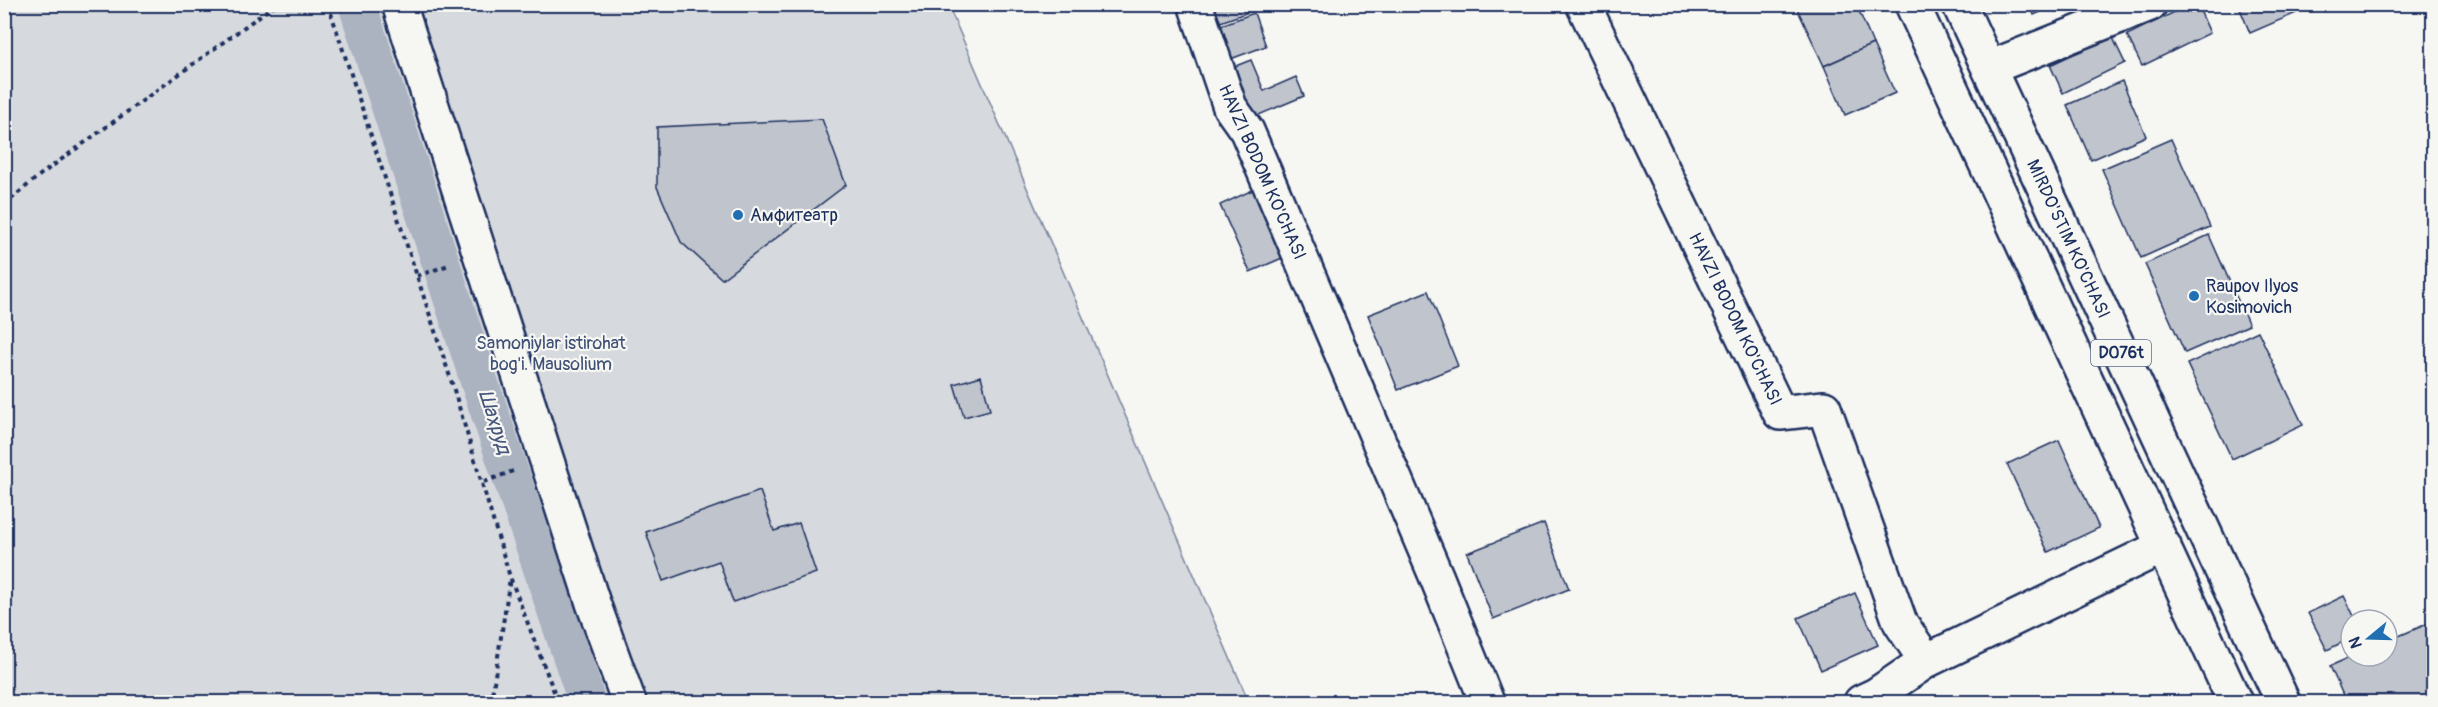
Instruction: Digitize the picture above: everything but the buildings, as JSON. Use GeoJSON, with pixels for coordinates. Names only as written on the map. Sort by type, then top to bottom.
{"type":"FeatureCollection","features":[{"type":"Feature","properties":{"kind":"street"},"geometry":{"type":"LineString","coordinates":[[399,4],[593,603],[629,702]]}},
{"type":"Feature","properties":{"kind":"street","name":"HAVZI BODOM KO'CHASI"},"geometry":{"type":"LineString","coordinates":[[1196,4],[1230,107],[1247,131],[1437,578],[1487,702]]}},
{"type":"Feature","properties":{"kind":"street","name":"HAVZI BODOM KO'CHASI"},"geometry":{"type":"LineString","coordinates":[[1583,4],[1780,413],[1824,408],[1900,622],[1926,661]]}},
{"type":"Feature","properties":{"kind":"street","name":"D076t"},"geometry":{"type":"LineString","coordinates":[[1912,4],[2235,702]]}},
{"type":"Feature","properties":{"kind":"street","name":"MIRDO'STIM KO'CHASI"},"geometry":{"type":"LineString","coordinates":[[1959,4],[2283,702]]}},
{"type":"Feature","properties":{"kind":"street"},"geometry":{"type":"LineString","coordinates":[[1989,68],[2150,4]]}},
{"type":"Feature","properties":{"kind":"street"},"geometry":{"type":"LineString","coordinates":[[1872,700],[1926,661],[2164,546]]}},
{"type":"Feature","properties":{"kind":"path"},"geometry":{"type":"LineString","coordinates":[[4,206],[40,175],[276,4]]}},
{"type":"Feature","properties":{"kind":"path"},"geometry":{"type":"LineString","coordinates":[[328,4],[484,482],[510,577],[558,702]]}},
{"type":"Feature","properties":{"kind":"path"},"geometry":{"type":"LineString","coordinates":[[417,276],[456,263]]}},
{"type":"Feature","properties":{"kind":"path"},"geometry":{"type":"LineString","coordinates":[[484,482],[515,470]]}},
{"type":"Feature","properties":{"kind":"path"},"geometry":{"type":"LineString","coordinates":[[492,702],[510,577]]}},
{"type":"Feature","properties":{"kind":"green space","name":"Samoniylar istirohat bog'i. Mausolium"},"geometry":{"type":"Polygon","coordinates":[[[4,5],[948,5],[1249,702],[5,702],[4,5]]]}},
{"type":"Feature","properties":{"kind":"waterway","name":"Шахруд"},"geometry":{"type":"LineString","coordinates":[[357,4],[480,384],[587,702]]}},
{"type":"Feature","properties":{"kind":"place","name":"Амфитеатр"},"geometry":{"type":"Point","coordinates":[738,215]}},
{"type":"Feature","properties":{"kind":"place","name":"Raupov Ilyos Kosimovich"},"geometry":{"type":"Point","coordinates":[2194,296]}}]}
